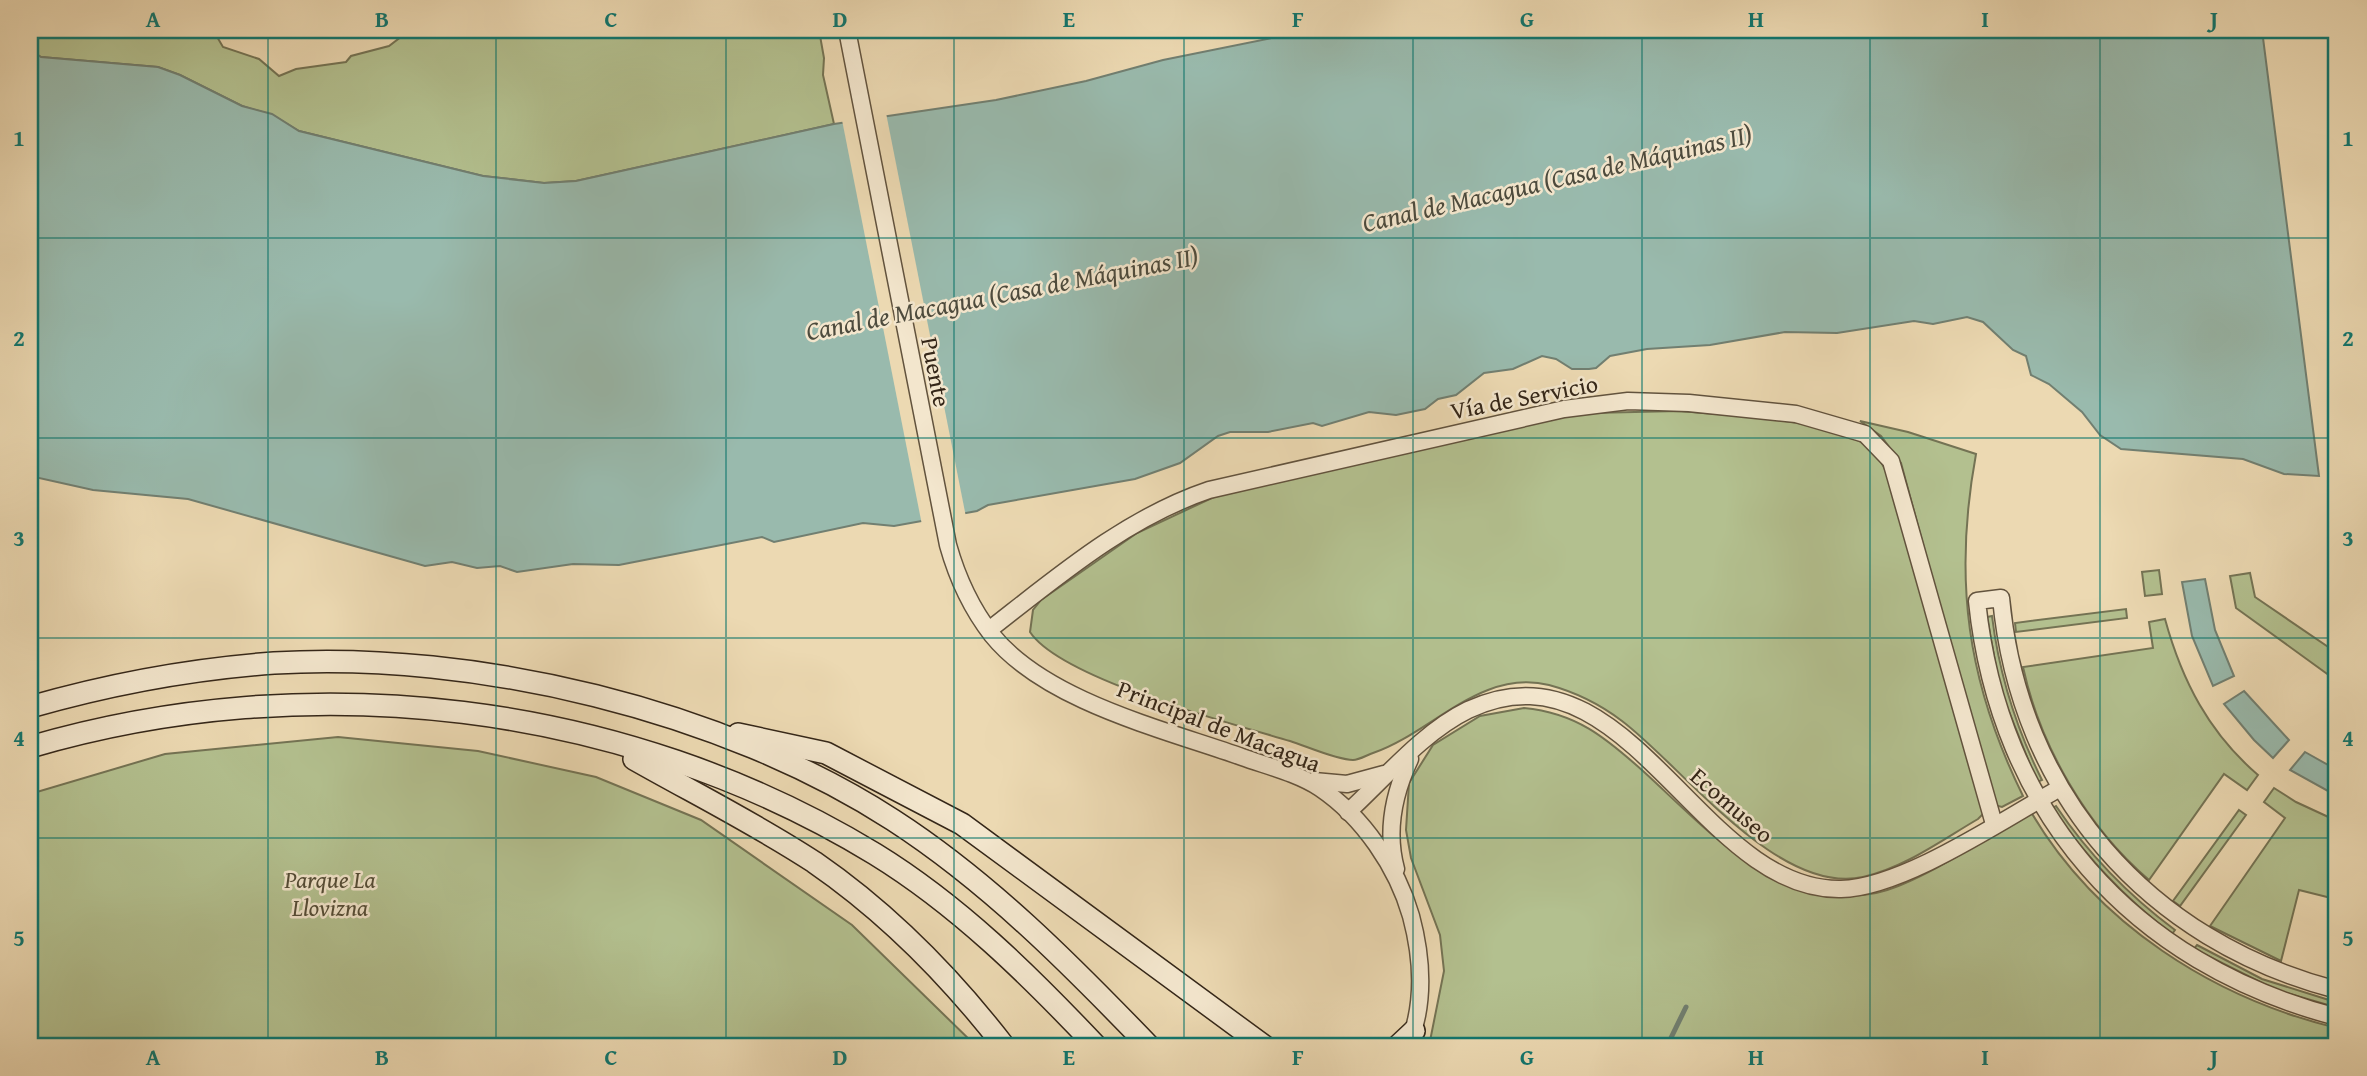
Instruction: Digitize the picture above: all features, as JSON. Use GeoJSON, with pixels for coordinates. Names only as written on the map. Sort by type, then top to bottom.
{"type":"FeatureCollection","features":[{"type":"Feature","properties":{"kind":"main road"},"geometry":{"type":"LineString","coordinates":[[30,707],[105,687],[186,672],[275,663],[353,663],[466,671],[609,700],[708,731],[839,789],[922,841],[975,880],[1060,956],[1149,1046]]}},
{"type":"Feature","properties":{"kind":"main road"},"geometry":{"type":"LineString","coordinates":[[30,747],[89,730],[175,714],[227,707],[324,703],[443,709],[498,717],[601,741],[736,783],[875,854],[968,922],[1008,957],[1096,1046]]}},
{"type":"Feature","properties":{"kind":"main road"},"geometry":{"type":"LineString","coordinates":[[708,731],[779,740],[826,754],[929,805],[1006,855],[1115,939],[1263,1046]]}},
{"type":"Feature","properties":{"kind":"main road"},"geometry":{"type":"LineString","coordinates":[[601,741],[781,842],[852,890],[947,975],[1004,1046]]}},
{"type":"Feature","properties":{"kind":"main road"},"geometry":{"type":"LineString","coordinates":[[1398,1046],[1411,1041]]}},
{"type":"Feature","properties":{"kind":"street","name":"Puente"},"geometry":{"type":"LineString","coordinates":[[847,30],[948,545]]}},
{"type":"Feature","properties":{"kind":"street","name":"Vía de Servicio"},"geometry":{"type":"LineString","coordinates":[[989,630],[1121,532],[1166,506],[1209,490],[1587,404],[1656,401],[1796,414],[1865,433],[1891,461],[1994,824]]}},
{"type":"Feature","properties":{"kind":"street","name":"Principal de Macagua"},"geometry":{"type":"LineString","coordinates":[[948,545],[963,588],[989,630],[1033,671],[1060,687],[1145,723],[1304,779],[1348,812],[1376,844],[1402,891],[1415,931],[1420,967],[1420,1002],[1411,1041]]}},
{"type":"Feature","properties":{"kind":"street"},"geometry":{"type":"LineString","coordinates":[[2337,990],[2269,969],[2194,929],[2136,883],[2108,854],[2060,788],[2027,718],[2015,680],[2001,598],[1977,601],[1984,650],[2011,744],[2037,801],[2089,872],[2135,916],[2179,949],[2268,995],[2337,1017]]}},
{"type":"Feature","properties":{"kind":"street","name":"Ecomuseo"},"geometry":{"type":"LineString","coordinates":[[1348,812],[1414,750],[1453,719],[1484,704],[1522,697],[1561,701],[1595,716],[1614,729],[1730,839],[1780,873],[1819,887],[1857,888],[1896,877],[2060,788]]}},
{"type":"Feature","properties":{"kind":"street"},"geometry":{"type":"LineString","coordinates":[[1402,891],[1394,860],[1391,832],[1394,802],[1414,750]]}},
{"type":"Feature","properties":{"kind":"street","name":"Ecomuseo"},"geometry":{"type":"LineString","coordinates":[[1304,779],[1347,785],[1377,777],[1395,768]]}},
{"type":"Feature","properties":{"kind":"street"},"geometry":{"type":"LineString","coordinates":[[2179,949],[2194,929]]}},
{"type":"Feature","properties":{"kind":"green space"},"geometry":{"type":"Polygon","coordinates":[[[30,30],[213,30],[223,47],[259,59],[279,76],[296,69],[346,62],[351,56],[389,46],[410,30],[819,30],[824,58],[823,75],[834,124],[576,181],[544,183],[483,176],[299,131],[272,115],[242,106],[158,67],[41,57],[30,50],[30,30]]]}},
{"type":"Feature","properties":{"kind":"green space"},"geometry":{"type":"Polygon","coordinates":[[[1679,411],[1776,420],[1827,429],[1866,445],[1876,455],[1888,475],[1984,813],[1978,819],[1893,867],[1863,877],[1831,878],[1798,867],[1765,848],[1703,796],[1622,721],[1587,700],[1559,688],[1524,682],[1501,686],[1458,705],[1395,744],[1353,760],[1150,698],[1111,683],[1048,649],[1030,632],[1033,610],[1041,600],[1137,533],[1214,497],[1283,478],[1555,418],[1591,413],[1679,411]]]}},
{"type":"Feature","properties":{"kind":"green space"},"geometry":{"type":"Polygon","coordinates":[[[1860,421],[1908,432],[1976,454],[1966,544],[1970,629],[1977,671],[1989,712],[2023,796],[2002,807],[1994,805],[1990,793],[1901,463],[1881,436],[1860,421]]]}},
{"type":"Feature","properties":{"kind":"green space"},"geometry":{"type":"Polygon","coordinates":[[[2159,570],[2162,594],[2145,596],[2142,572],[2159,570]]]}},
{"type":"Feature","properties":{"kind":"green space"},"geometry":{"type":"Polygon","coordinates":[[[2250,573],[2255,597],[2337,653],[2337,681],[2236,608],[2230,576],[2250,573]]]}},
{"type":"Feature","properties":{"kind":"green space"},"geometry":{"type":"Polygon","coordinates":[[[2126,609],[2127,618],[2016,632],[2015,623],[2126,609]]]}},
{"type":"Feature","properties":{"kind":"green space"},"geometry":{"type":"Polygon","coordinates":[[[1992,616],[1999,659],[2010,700],[2024,741],[2042,780],[2037,782],[2000,689],[1987,617],[1992,616]]]}},
{"type":"Feature","properties":{"kind":"green space"},"geometry":{"type":"Polygon","coordinates":[[[2165,619],[2180,664],[2199,704],[2225,742],[2258,775],[2247,790],[2224,774],[2149,880],[2126,859],[2106,835],[2069,783],[2041,726],[2023,667],[2153,648],[2149,622],[2165,619]]]}},
{"type":"Feature","properties":{"kind":"green space"},"geometry":{"type":"Polygon","coordinates":[[[1524,708],[1559,715],[1602,737],[1719,841],[1776,879],[1807,891],[1841,896],[1876,893],[1893,888],[1933,869],[2031,812],[2058,852],[2089,889],[2124,922],[2162,951],[2203,976],[2291,1015],[2337,1028],[2337,1046],[1429,1046],[1444,971],[1440,935],[1411,858],[1406,830],[1409,783],[1433,745],[1480,716],[1524,708]]]}},
{"type":"Feature","properties":{"kind":"green space","name":"Parque La Llovizna"},"geometry":{"type":"Polygon","coordinates":[[[338,737],[478,751],[596,777],[701,820],[852,925],[976,1046],[30,1046],[30,794],[165,754],[338,737]]]}},
{"type":"Feature","properties":{"kind":"green space"},"geometry":{"type":"Polygon","coordinates":[[[2274,788],[2296,802],[2337,821],[2335,899],[2299,890],[2281,961],[2210,926],[2285,818],[2264,802],[2274,788]]]}},
{"type":"Feature","properties":{"kind":"green space"},"geometry":{"type":"Polygon","coordinates":[[[2056,806],[2096,858],[2141,903],[2175,930],[2172,934],[2137,905],[2093,860],[2051,809],[2056,806]]]}},
{"type":"Feature","properties":{"kind":"green space"},"geometry":{"type":"Polygon","coordinates":[[[2239,810],[2246,815],[2180,906],[2173,901],[2239,810]]]}},
{"type":"Feature","properties":{"kind":"green space"},"geometry":{"type":"Polygon","coordinates":[[[2197,945],[2262,979],[2329,1000],[2328,1005],[2276,990],[2194,949],[2197,945]]]}},
{"type":"Feature","properties":{"kind":"water","name":"Canal de Macagua (Casa de Máquinas II)"},"geometry":{"type":"Polygon","coordinates":[[[1311,30],[2262,30],[2319,476],[2284,474],[2243,459],[2121,449],[2100,435],[2082,412],[2049,384],[2031,375],[2026,356],[2013,350],[1983,322],[1967,317],[1933,324],[1914,321],[1837,333],[1785,332],[1710,345],[1647,349],[1610,356],[1596,368],[1589,369],[1572,369],[1556,359],[1542,356],[1513,369],[1484,373],[1456,395],[1438,399],[1425,409],[1396,415],[1369,412],[1322,426],[1313,423],[1268,432],[1230,432],[1218,436],[1180,463],[1135,479],[988,505],[977,511],[894,526],[863,523],[774,542],[762,537],[619,565],[573,564],[517,572],[500,566],[477,568],[452,562],[425,566],[188,499],[93,490],[30,476],[30,50],[41,57],[158,67],[242,106],[272,114],[299,131],[483,176],[544,183],[576,181],[834,124],[996,100],[1086,81],[1163,60],[1311,30]]]}},
{"type":"Feature","properties":{"kind":"water"},"geometry":{"type":"Polygon","coordinates":[[[2205,579],[2215,630],[2234,676],[2213,686],[2192,636],[2182,582],[2205,579]]]}},
{"type":"Feature","properties":{"kind":"water"},"geometry":{"type":"Polygon","coordinates":[[[2244,691],[2289,740],[2273,758],[2224,704],[2244,691]]]}},
{"type":"Feature","properties":{"kind":"water"},"geometry":{"type":"Polygon","coordinates":[[[2305,752],[2337,770],[2337,796],[2290,770],[2305,752]]]}},
{"type":"Feature","properties":{"kind":"pier"},"geometry":{"type":"Polygon","coordinates":[[[886,113],[966,517],[922,525],[842,120],[886,113]]]}},
{"type":"Feature","properties":{"kind":"waterway"},"geometry":{"type":"LineString","coordinates":[[1667,1046],[1686,1007]]}}]}
